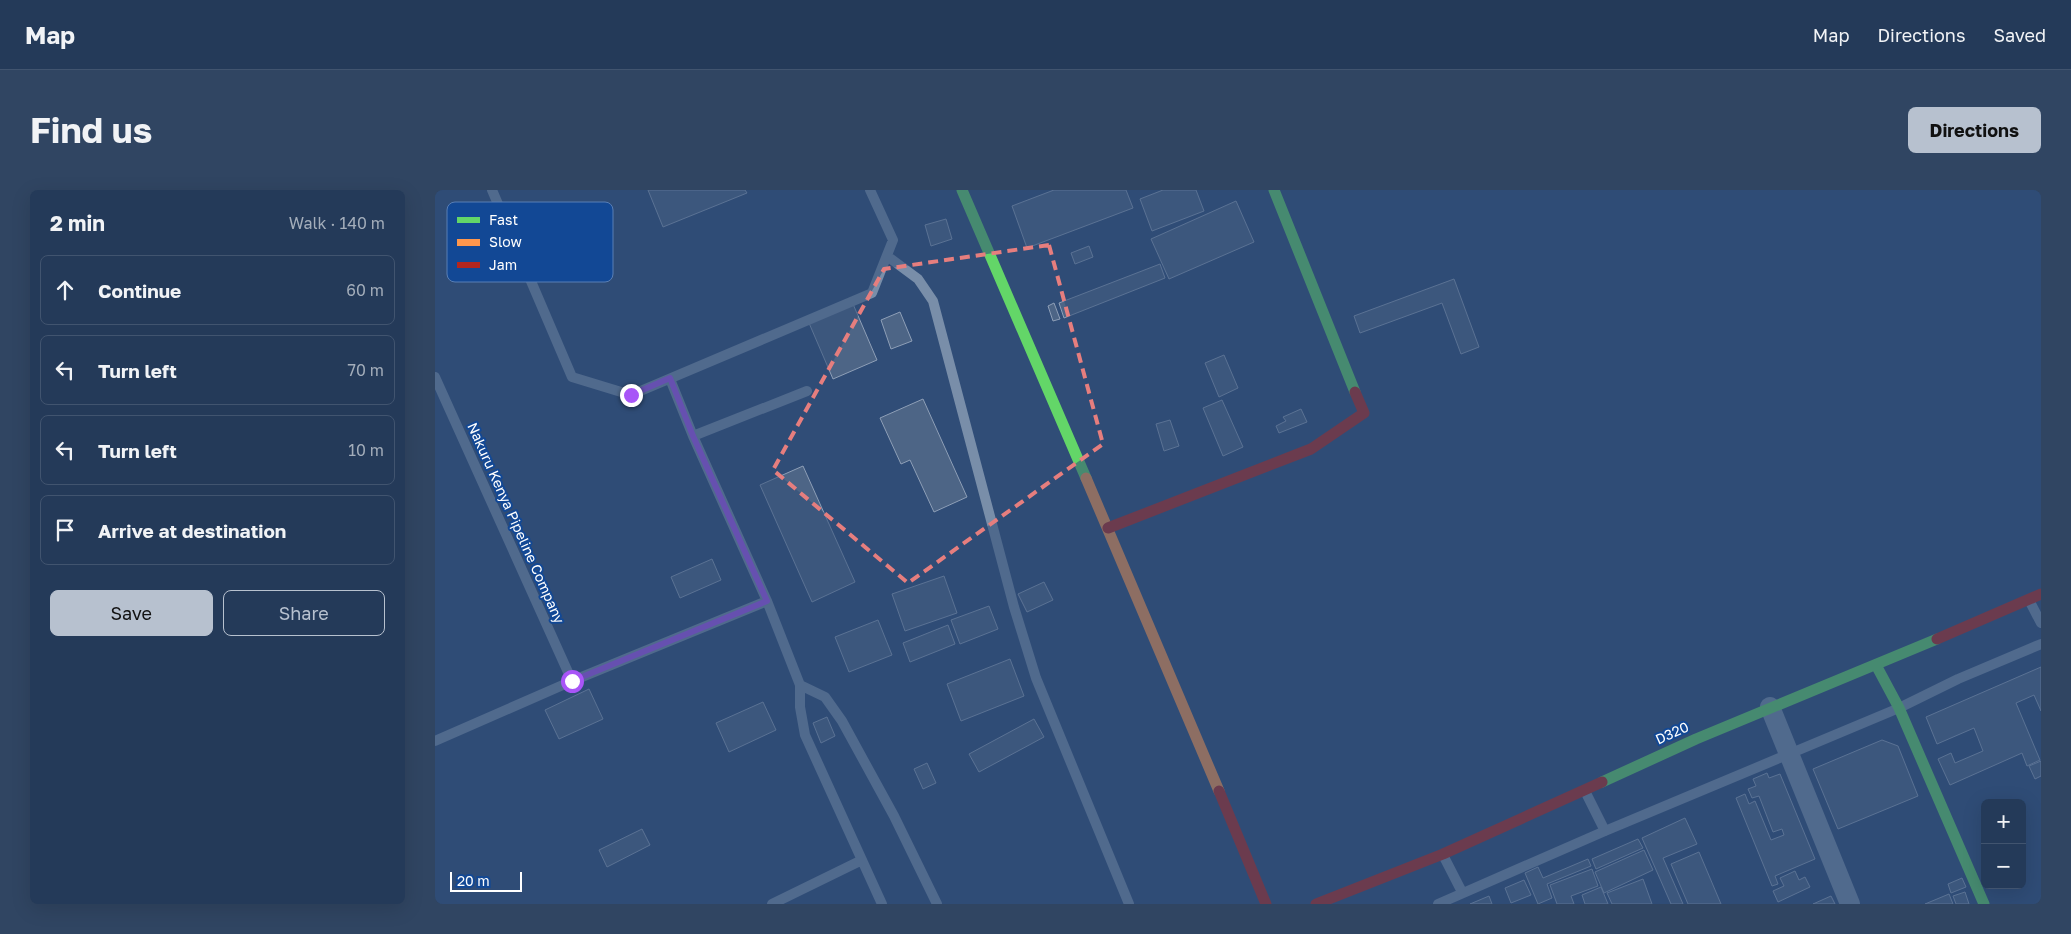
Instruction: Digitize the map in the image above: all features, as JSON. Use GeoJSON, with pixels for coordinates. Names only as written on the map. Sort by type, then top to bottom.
{"type":"FeatureCollection","features":[{"type":"Feature","properties":{"kind":"street"},"geometry":{"type":"LineString","coordinates":[[961,190],[1109,528],[1265,904]]}},
{"type":"Feature","properties":{"kind":"street"},"geometry":{"type":"LineString","coordinates":[[1109,528],[1311,449],[1364,413],[1274,190]]}},
{"type":"Feature","properties":{"kind":"street","name":"D320"},"geometry":{"type":"LineString","coordinates":[[1319,904],[1443,854],[1583,788],[1770,707],[1877,665],[2041,594]]}},
{"type":"Feature","properties":{"kind":"street"},"geometry":{"type":"LineString","coordinates":[[1877,665],[1899,708],[1984,904]]}},
{"type":"Feature","properties":{"kind":"street"},"geometry":{"type":"LineString","coordinates":[[1770,707],[1850,904]]}},
{"type":"Feature","properties":{"kind":"lane"},"geometry":{"type":"LineString","coordinates":[[492,190],[497,202]]}},
{"type":"Feature","properties":{"kind":"lane"},"geometry":{"type":"LineString","coordinates":[[531,282],[571,377],[631,395],[872,293],[893,240],[870,190]]}},
{"type":"Feature","properties":{"kind":"lane"},"geometry":{"type":"LineString","coordinates":[[887,256],[918,279],[933,301],[1014,607],[1036,678],[1129,904]]}},
{"type":"Feature","properties":{"kind":"lane","name":"Nakuru Kenya Pipeline Company"},"geometry":{"type":"LineString","coordinates":[[435,377],[572,681]]}},
{"type":"Feature","properties":{"kind":"lane"},"geometry":{"type":"LineString","coordinates":[[670,378],[693,436],[767,601],[800,685],[800,707],[805,735],[882,904]]}},
{"type":"Feature","properties":{"kind":"lane"},"geometry":{"type":"LineString","coordinates":[[693,436],[807,391]]}},
{"type":"Feature","properties":{"kind":"lane"},"geometry":{"type":"LineString","coordinates":[[2028,598],[2041,623]]}},
{"type":"Feature","properties":{"kind":"lane"},"geometry":{"type":"LineString","coordinates":[[435,740],[572,681],[767,601]]}},
{"type":"Feature","properties":{"kind":"lane"},"geometry":{"type":"LineString","coordinates":[[1438,904],[1605,831],[1899,708],[2041,644]]}},
{"type":"Feature","properties":{"kind":"lane"},"geometry":{"type":"LineString","coordinates":[[800,685],[825,697],[842,721],[895,816],[937,904]]}},
{"type":"Feature","properties":{"kind":"lane"},"geometry":{"type":"LineString","coordinates":[[1583,788],[1605,831]]}},
{"type":"Feature","properties":{"kind":"lane"},"geometry":{"type":"LineString","coordinates":[[1443,854],[1462,892]]}},
{"type":"Feature","properties":{"kind":"lane"},"geometry":{"type":"LineString","coordinates":[[772,904],[862,860]]}},
{"type":"Feature","properties":{"kind":"highlighted area"},"geometry":{"type":"Polygon","coordinates":[[[1049,245],[1103,444],[908,583],[773,470],[884,269],[1049,245]]]}},
{"type":"Feature","properties":{"kind":"building"},"geometry":{"type":"Polygon","coordinates":[[[648,190],[745,190],[747,193],[663,227],[648,190]]]}},
{"type":"Feature","properties":{"kind":"building"},"geometry":{"type":"Polygon","coordinates":[[[1054,190],[1126,190],[1133,208],[1027,248],[1012,206],[1054,190]]]}},
{"type":"Feature","properties":{"kind":"building"},"geometry":{"type":"Polygon","coordinates":[[[1163,190],[1196,190],[1204,211],[1152,231],[1140,199],[1163,190]]]}},
{"type":"Feature","properties":{"kind":"building"},"geometry":{"type":"Polygon","coordinates":[[[1236,201],[1254,242],[1169,279],[1151,239],[1236,201]]]}},
{"type":"Feature","properties":{"kind":"building"},"geometry":{"type":"Polygon","coordinates":[[[946,219],[952,239],[931,246],[925,225],[946,219]]]}},
{"type":"Feature","properties":{"kind":"building"},"geometry":{"type":"Polygon","coordinates":[[[1089,246],[1093,257],[1075,264],[1071,253],[1089,246]]]}},
{"type":"Feature","properties":{"kind":"building"},"geometry":{"type":"Polygon","coordinates":[[[1160,264],[1165,278],[1064,318],[1059,303],[1160,264]]]}},
{"type":"Feature","properties":{"kind":"building"},"geometry":{"type":"Polygon","coordinates":[[[1454,279],[1479,347],[1461,354],[1442,303],[1360,333],[1354,316],[1454,279]]]}},
{"type":"Feature","properties":{"kind":"building"},"geometry":{"type":"Polygon","coordinates":[[[1054,303],[1060,319],[1053,321],[1048,306],[1054,303]]]}},
{"type":"Feature","properties":{"kind":"building"},"geometry":{"type":"Polygon","coordinates":[[[853,304],[877,360],[833,379],[809,323],[853,304]]]}},
{"type":"Feature","properties":{"kind":"building"},"geometry":{"type":"Polygon","coordinates":[[[900,312],[912,341],[891,349],[881,320],[900,312]]]}},
{"type":"Feature","properties":{"kind":"building"},"geometry":{"type":"Polygon","coordinates":[[[1224,355],[1238,388],[1219,397],[1205,363],[1224,355]]]}},
{"type":"Feature","properties":{"kind":"building"},"geometry":{"type":"Polygon","coordinates":[[[923,399],[967,497],[934,512],[910,460],[901,464],[880,418],[923,399]]]}},
{"type":"Feature","properties":{"kind":"building"},"geometry":{"type":"Polygon","coordinates":[[[1222,400],[1243,447],[1223,456],[1203,408],[1222,400]]]}},
{"type":"Feature","properties":{"kind":"building"},"geometry":{"type":"Polygon","coordinates":[[[1301,409],[1307,422],[1279,433],[1276,426],[1286,421],[1283,417],[1301,409]]]}},
{"type":"Feature","properties":{"kind":"building"},"geometry":{"type":"Polygon","coordinates":[[[1170,420],[1179,446],[1164,451],[1156,424],[1170,420]]]}},
{"type":"Feature","properties":{"kind":"building"},"geometry":{"type":"Polygon","coordinates":[[[803,466],[855,582],[812,602],[760,485],[803,466]]]}},
{"type":"Feature","properties":{"kind":"building"},"geometry":{"type":"Polygon","coordinates":[[[712,559],[721,580],[680,598],[671,577],[712,559]]]}},
{"type":"Feature","properties":{"kind":"building"},"geometry":{"type":"Polygon","coordinates":[[[944,576],[957,613],[905,631],[892,594],[944,576]]]}},
{"type":"Feature","properties":{"kind":"building"},"geometry":{"type":"Polygon","coordinates":[[[1044,582],[1053,600],[1027,612],[1018,594],[1044,582]]]}},
{"type":"Feature","properties":{"kind":"building"},"geometry":{"type":"Polygon","coordinates":[[[989,606],[998,629],[960,644],[951,620],[989,606]]]}},
{"type":"Feature","properties":{"kind":"building"},"geometry":{"type":"Polygon","coordinates":[[[878,620],[892,655],[849,672],[835,637],[878,620]]]}},
{"type":"Feature","properties":{"kind":"building"},"geometry":{"type":"Polygon","coordinates":[[[948,625],[955,644],[910,662],[903,643],[948,625]]]}},
{"type":"Feature","properties":{"kind":"building"},"geometry":{"type":"Polygon","coordinates":[[[1010,659],[1024,696],[961,721],[947,684],[1010,659]]]}},
{"type":"Feature","properties":{"kind":"building"},"geometry":{"type":"Polygon","coordinates":[[[2041,667],[2041,711],[2034,695],[2016,703],[2040,760],[2027,766],[2022,753],[1950,785],[1938,759],[1951,753],[1955,763],[1983,751],[1974,728],[1937,744],[1926,717],[2041,667]]]}},
{"type":"Feature","properties":{"kind":"building"},"geometry":{"type":"Polygon","coordinates":[[[589,689],[603,719],[559,739],[545,710],[589,689]]]}},
{"type":"Feature","properties":{"kind":"building"},"geometry":{"type":"Polygon","coordinates":[[[763,702],[776,730],[729,752],[716,723],[763,702]]]}},
{"type":"Feature","properties":{"kind":"building"},"geometry":{"type":"Polygon","coordinates":[[[827,717],[835,736],[821,743],[813,723],[827,717]]]}},
{"type":"Feature","properties":{"kind":"building"},"geometry":{"type":"Polygon","coordinates":[[[1034,719],[1044,737],[979,772],[969,754],[1034,719]]]}},
{"type":"Feature","properties":{"kind":"building"},"geometry":{"type":"Polygon","coordinates":[[[1882,740],[1898,746],[1918,796],[1838,829],[1813,769],[1882,740]]]}},
{"type":"Feature","properties":{"kind":"building"},"geometry":{"type":"Polygon","coordinates":[[[2041,761],[2041,776],[2035,779],[2029,766],[2041,761]]]}},
{"type":"Feature","properties":{"kind":"building"},"geometry":{"type":"Polygon","coordinates":[[[927,763],[936,783],[923,789],[914,769],[927,763]]]}},
{"type":"Feature","properties":{"kind":"building"},"geometry":{"type":"Polygon","coordinates":[[[1767,773],[1769,778],[1780,774],[1815,859],[1775,876],[1778,884],[1772,886],[1736,798],[1745,794],[1749,804],[1755,801],[1771,840],[1784,835],[1782,829],[1773,832],[1759,796],[1752,798],[1748,789],[1756,786],[1753,779],[1767,773]]]}},
{"type":"Feature","properties":{"kind":"building"},"geometry":{"type":"Polygon","coordinates":[[[1685,818],[1697,844],[1663,858],[1683,904],[1671,904],[1642,838],[1685,818]]]}},
{"type":"Feature","properties":{"kind":"building"},"geometry":{"type":"Polygon","coordinates":[[[642,829],[650,845],[607,867],[599,850],[642,829]]]}},
{"type":"Feature","properties":{"kind":"building"},"geometry":{"type":"Polygon","coordinates":[[[1638,839],[1643,848],[1596,869],[1592,859],[1638,839]]]}},
{"type":"Feature","properties":{"kind":"building"},"geometry":{"type":"Polygon","coordinates":[[[1644,850],[1653,870],[1604,893],[1595,872],[1644,850]]]}},
{"type":"Feature","properties":{"kind":"building"},"geometry":{"type":"Polygon","coordinates":[[[1699,852],[1721,904],[1688,904],[1671,864],[1699,852]]]}},
{"type":"Feature","properties":{"kind":"building"},"geometry":{"type":"Polygon","coordinates":[[[1588,859],[1591,866],[1547,884],[1552,898],[1538,904],[1525,873],[1538,867],[1543,878],[1588,859]]]}},
{"type":"Feature","properties":{"kind":"building"},"geometry":{"type":"Polygon","coordinates":[[[1592,869],[1598,886],[1571,896],[1574,904],[1557,904],[1550,885],[1592,869]]]}},
{"type":"Feature","properties":{"kind":"building"},"geometry":{"type":"Polygon","coordinates":[[[1795,871],[1799,880],[1805,877],[1810,887],[1778,902],[1773,891],[1784,886],[1780,878],[1795,871]]]}},
{"type":"Feature","properties":{"kind":"building"},"geometry":{"type":"Polygon","coordinates":[[[1962,878],[1966,887],[1951,893],[1948,884],[1962,878]]]}},
{"type":"Feature","properties":{"kind":"building"},"geometry":{"type":"Polygon","coordinates":[[[1643,879],[1652,904],[1612,904],[1607,893],[1643,879]]]}},
{"type":"Feature","properties":{"kind":"building"},"geometry":{"type":"Polygon","coordinates":[[[1524,880],[1531,895],[1511,903],[1505,888],[1524,880]]]}},
{"type":"Feature","properties":{"kind":"building"},"geometry":{"type":"Polygon","coordinates":[[[1601,887],[1608,904],[1585,904],[1582,895],[1601,887]]]}},
{"type":"Feature","properties":{"kind":"building"},"geometry":{"type":"Polygon","coordinates":[[[1965,892],[1969,904],[1956,904],[1953,896],[1965,892]]]}},
{"type":"Feature","properties":{"kind":"building"},"geometry":{"type":"Polygon","coordinates":[[[1949,894],[1953,904],[1925,904],[1949,894]]]}},
{"type":"Feature","properties":{"kind":"building"},"geometry":{"type":"Polygon","coordinates":[[[1489,896],[1492,904],[1470,904],[1489,896]]]}},
{"type":"Feature","properties":{"kind":"building"},"geometry":{"type":"Polygon","coordinates":[[[1831,896],[1835,904],[1813,904],[1831,896]]]}},
{"type":"Feature","properties":{"kind":"traffic: fast"},"geometry":{"type":"LineString","coordinates":[[962,190],[1086,478]]}},
{"type":"Feature","properties":{"kind":"traffic: fast"},"geometry":{"type":"LineString","coordinates":[[1274,190],[1355,392]]}},
{"type":"Feature","properties":{"kind":"traffic: fast"},"geometry":{"type":"LineString","coordinates":[[1602,782],[1696,739],[1937,639]]}},
{"type":"Feature","properties":{"kind":"traffic: fast"},"geometry":{"type":"LineString","coordinates":[[1876,665],[1899,708],[1984,904]]}},
{"type":"Feature","properties":{"kind":"traffic: slow"},"geometry":{"type":"LineString","coordinates":[[1086,478],[1219,791]]}},
{"type":"Feature","properties":{"kind":"traffic: jam"},"geometry":{"type":"LineString","coordinates":[[1108,528],[1311,449],[1364,413],[1355,392]]}},
{"type":"Feature","properties":{"kind":"traffic: jam"},"geometry":{"type":"LineString","coordinates":[[1937,639],[2041,594]]}},
{"type":"Feature","properties":{"kind":"traffic: jam"},"geometry":{"type":"LineString","coordinates":[[1316,904],[1443,854],[1602,782]]}},
{"type":"Feature","properties":{"kind":"traffic: jam"},"geometry":{"type":"LineString","coordinates":[[1219,791],[1266,904]]}},
{"type":"Feature","properties":{"kind":"route"},"geometry":{"type":"LineString","coordinates":[[572,681],[767,601],[693,436],[670,378],[631,395]]}}]}
